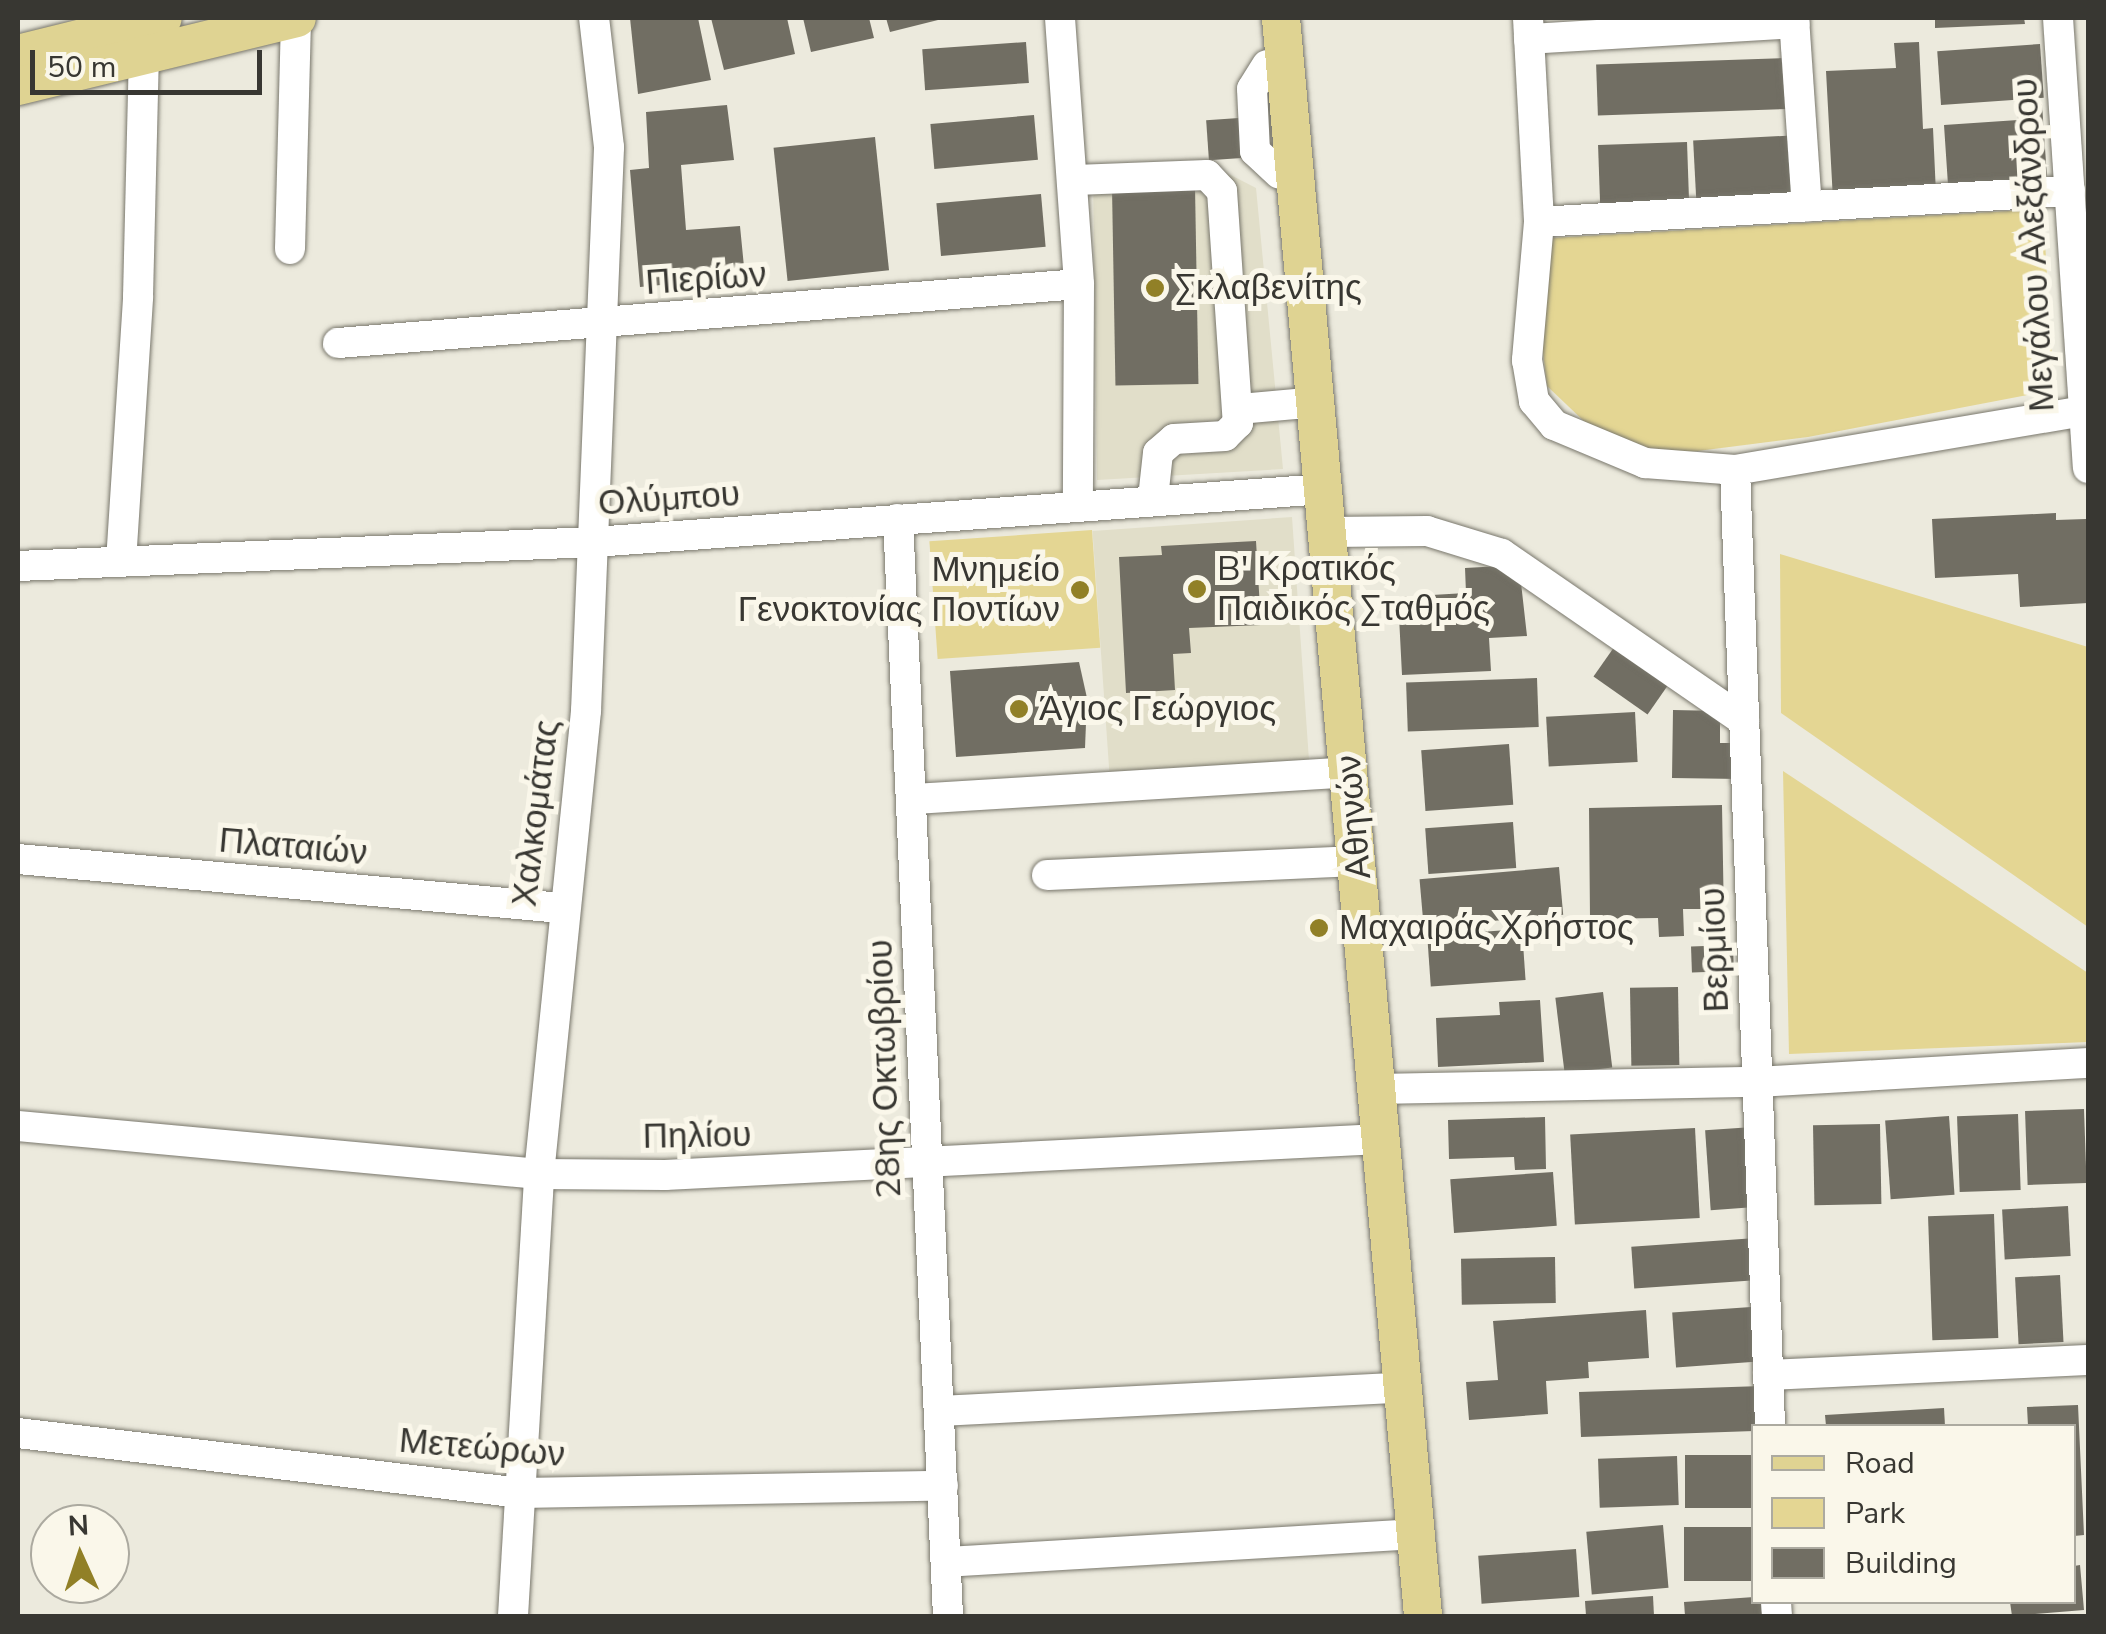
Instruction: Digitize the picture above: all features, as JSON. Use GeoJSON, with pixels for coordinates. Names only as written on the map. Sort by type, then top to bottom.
{"type":"FeatureCollection","features":[{"type":"Feature","properties":{"kind":"main road"},"geometry":{"type":"LineString","coordinates":[[18,54],[163,18]]}},
{"type":"Feature","properties":{"kind":"main road"},"geometry":{"type":"LineString","coordinates":[[18,86],[296,18]]}},
{"type":"Feature","properties":{"kind":"main road","name":"Αθηνών"},"geometry":{"type":"LineString","coordinates":[[1280,18],[1325,489],[1422,1616]]}},
{"type":"Feature","properties":{"kind":"street"},"geometry":{"type":"LineString","coordinates":[[290,249],[296,18]]}},
{"type":"Feature","properties":{"kind":"street","name":"Χαλκομάτας"},"geometry":{"type":"LineString","coordinates":[[513,1616],[539,1174],[562,908],[586,711],[599,325],[610,148],[594,18]]}},
{"type":"Feature","properties":{"kind":"street"},"geometry":{"type":"LineString","coordinates":[[1060,18],[1075,180],[1079,284],[1078,504]]}},
{"type":"Feature","properties":{"kind":"street","name":"Μεγάλου Αλεξάνδρου"},"geometry":{"type":"LineString","coordinates":[[2058,18],[2088,468]]}},
{"type":"Feature","properties":{"kind":"street"},"geometry":{"type":"LineString","coordinates":[[1808,206],[1794,20],[1528,28],[1539,222],[1527,331],[1529,388],[1554,425],[1644,463],[1735,470],[2085,411]]}},
{"type":"Feature","properties":{"kind":"street"},"geometry":{"type":"LineString","coordinates":[[121,562],[138,297],[144,55]]}},
{"type":"Feature","properties":{"kind":"street"},"geometry":{"type":"LineString","coordinates":[[1267,65],[1252,89],[1255,151],[1279,172]]}},
{"type":"Feature","properties":{"kind":"street"},"geometry":{"type":"LineString","coordinates":[[1075,180],[1207,175],[1220,186],[1238,422],[1226,436],[1174,439],[1154,466],[1153,498]]}},
{"type":"Feature","properties":{"kind":"street"},"geometry":{"type":"LineString","coordinates":[[1539,222],[2070,191]]}},
{"type":"Feature","properties":{"kind":"street","name":"Πιερίων"},"geometry":{"type":"LineString","coordinates":[[338,343],[1079,284]]}},
{"type":"Feature","properties":{"kind":"street"},"geometry":{"type":"LineString","coordinates":[[1239,409],[1317,402]]}},
{"type":"Feature","properties":{"kind":"street","name":"Βερμίου"},"geometry":{"type":"LineString","coordinates":[[1735,470],[1770,1424]]}},
{"type":"Feature","properties":{"kind":"street","name":"Ολύμπου"},"geometry":{"type":"LineString","coordinates":[[18,566],[594,542],[1153,498],[1325,489]]}},
{"type":"Feature","properties":{"kind":"street","name":"28ης Οκτωβρίου"},"geometry":{"type":"LineString","coordinates":[[898,518],[913,799],[924,1165],[948,1616]]}},
{"type":"Feature","properties":{"kind":"street"},"geometry":{"type":"LineString","coordinates":[[1328,532],[1427,531],[1502,554],[1744,721]]}},
{"type":"Feature","properties":{"kind":"street"},"geometry":{"type":"LineString","coordinates":[[913,799],[1350,772]]}},
{"type":"Feature","properties":{"kind":"street","name":"Πλαταιών"},"geometry":{"type":"LineString","coordinates":[[18,858],[562,908]]}},
{"type":"Feature","properties":{"kind":"street"},"geometry":{"type":"LineString","coordinates":[[1047,875],[1358,861]]}},
{"type":"Feature","properties":{"kind":"street"},"geometry":{"type":"LineString","coordinates":[[1376,1089],[1757,1082],[2088,1063]]}},
{"type":"Feature","properties":{"kind":"street","name":"Πηλίου"},"geometry":{"type":"LineString","coordinates":[[18,1126],[539,1174],[924,1165],[1380,1139]]}},
{"type":"Feature","properties":{"kind":"street"},"geometry":{"type":"LineString","coordinates":[[1768,1375],[2088,1360]]}},
{"type":"Feature","properties":{"kind":"street"},"geometry":{"type":"LineString","coordinates":[[940,1411],[1402,1388]]}},
{"type":"Feature","properties":{"kind":"street","name":"Μετεώρων"},"geometry":{"type":"LineString","coordinates":[[18,1433],[521,1494],[942,1486]]}},
{"type":"Feature","properties":{"kind":"street"},"geometry":{"type":"LineString","coordinates":[[946,1562],[1414,1534]]}},
{"type":"Feature","properties":{"kind":"shaded area"},"geometry":{"type":"Polygon","coordinates":[[[1217,168],[1256,188],[1283,469],[1097,480],[1093,174],[1217,168]]]}},
{"type":"Feature","properties":{"kind":"shaded area","name":"B' Κρατικός Παιδικός Σταθμός"},"geometry":{"type":"Polygon","coordinates":[[[1292,517],[1309,763],[1110,777],[1092,531],[1292,517]]]}},
{"type":"Feature","properties":{"kind":"green space"},"geometry":{"type":"Polygon","coordinates":[[[2043,209],[2054,390],[1808,437],[1682,453],[1648,448],[1588,425],[1547,386],[1542,344],[1551,238],[2043,209]]]}},
{"type":"Feature","properties":{"kind":"green space"},"geometry":{"type":"Polygon","coordinates":[[[1092,530],[1100,648],[938,659],[929,541],[1092,530]]]}},
{"type":"Feature","properties":{"kind":"green space"},"geometry":{"type":"Polygon","coordinates":[[[1780,554],[2088,647],[2088,927],[1781,713],[1780,554]]]}},
{"type":"Feature","properties":{"kind":"green space"},"geometry":{"type":"Polygon","coordinates":[[[1783,771],[2088,973],[2088,1042],[1789,1054],[1783,771]]]}},
{"type":"Feature","properties":{"kind":"building"},"geometry":{"type":"Polygon","coordinates":[[[630,18],[698,18],[711,80],[638,94],[630,18]]]}},
{"type":"Feature","properties":{"kind":"building"},"geometry":{"type":"Polygon","coordinates":[[[711,18],[787,18],[795,54],[724,70],[711,18]]]}},
{"type":"Feature","properties":{"kind":"building"},"geometry":{"type":"Polygon","coordinates":[[[803,18],[869,18],[874,38],[811,52],[803,18]]]}},
{"type":"Feature","properties":{"kind":"building"},"geometry":{"type":"Polygon","coordinates":[[[886,18],[942,18],[942,19],[890,32],[886,18]]]}},
{"type":"Feature","properties":{"kind":"building"},"geometry":{"type":"Polygon","coordinates":[[[1935,18],[2024,18],[2025,24],[1935,28],[1935,18]]]}},
{"type":"Feature","properties":{"kind":"building"},"geometry":{"type":"Polygon","coordinates":[[[1026,42],[1029,83],[925,90],[922,49],[1026,42]]]}},
{"type":"Feature","properties":{"kind":"building"},"geometry":{"type":"Polygon","coordinates":[[[1919,42],[1923,129],[1933,128],[1936,194],[1833,200],[1826,71],[1896,68],[1894,43],[1919,42]]]}},
{"type":"Feature","properties":{"kind":"building"},"geometry":{"type":"Polygon","coordinates":[[[2040,44],[2044,98],[1941,105],[1937,51],[2040,44]]]}},
{"type":"Feature","properties":{"kind":"building"},"geometry":{"type":"Polygon","coordinates":[[[1785,58],[1787,109],[1598,116],[1596,65],[1785,58]]]}},
{"type":"Feature","properties":{"kind":"building"},"geometry":{"type":"Polygon","coordinates":[[[2042,104],[2047,177],[1948,185],[1944,125],[2018,120],[2017,106],[2042,104]]]}},
{"type":"Feature","properties":{"kind":"building"},"geometry":{"type":"Polygon","coordinates":[[[727,105],[734,160],[681,165],[686,230],[740,226],[745,277],[640,287],[630,170],[649,168],[646,112],[727,105]]]}},
{"type":"Feature","properties":{"kind":"building"},"geometry":{"type":"Polygon","coordinates":[[[1034,115],[1038,160],[934,169],[930,124],[1034,115]]]}},
{"type":"Feature","properties":{"kind":"building"},"geometry":{"type":"Polygon","coordinates":[[[1268,116],[1271,156],[1209,160],[1206,120],[1268,116]]]}},
{"type":"Feature","properties":{"kind":"building"},"geometry":{"type":"Polygon","coordinates":[[[1800,135],[1803,198],[1696,204],[1693,141],[1800,135]]]}},
{"type":"Feature","properties":{"kind":"building"},"geometry":{"type":"Polygon","coordinates":[[[875,137],[889,270],[788,281],[774,148],[875,137]]]}},
{"type":"Feature","properties":{"kind":"building"},"geometry":{"type":"Polygon","coordinates":[[[1687,142],[1689,209],[1600,212],[1598,145],[1687,142]]]}},
{"type":"Feature","properties":{"kind":"building","name":"Σκλαβενίτης"},"geometry":{"type":"Polygon","coordinates":[[[1195,187],[1198,384],[1115,385],[1112,188],[1195,187]]]}},
{"type":"Feature","properties":{"kind":"building"},"geometry":{"type":"Polygon","coordinates":[[[1041,194],[1046,247],[941,256],[936,203],[1041,194]]]}},
{"type":"Feature","properties":{"kind":"building"},"geometry":{"type":"Polygon","coordinates":[[[2056,513],[2056,520],[2086,519],[2088,603],[2020,607],[2018,574],[1935,578],[1932,519],[2056,513]]]}},
{"type":"Feature","properties":{"kind":"building"},"geometry":{"type":"Polygon","coordinates":[[[1256,541],[1261,625],[1189,628],[1191,653],[1173,654],[1175,690],[1126,693],[1119,557],[1162,555],[1161,546],[1256,541]]]}},
{"type":"Feature","properties":{"kind":"building"},"geometry":{"type":"Polygon","coordinates":[[[1519,565],[1527,636],[1489,638],[1491,671],[1402,675],[1398,597],[1466,593],[1465,568],[1519,565]]]}},
{"type":"Feature","properties":{"kind":"building"},"geometry":{"type":"Polygon","coordinates":[[[1617,643],[1671,681],[1648,714],[1593,677],[1617,643]]]}},
{"type":"Feature","properties":{"kind":"building","name":"Άγιος Γεώργιος"},"geometry":{"type":"Polygon","coordinates":[[[1079,662],[1087,698],[1085,748],[956,757],[950,671],[1079,662]]]}},
{"type":"Feature","properties":{"kind":"building"},"geometry":{"type":"Polygon","coordinates":[[[1537,678],[1539,727],[1408,732],[1406,683],[1537,678]]]}},
{"type":"Feature","properties":{"kind":"building"},"geometry":{"type":"Polygon","coordinates":[[[1673,710],[1720,711],[1720,743],[1741,743],[1740,779],[1672,778],[1673,710]]]}},
{"type":"Feature","properties":{"kind":"building"},"geometry":{"type":"Polygon","coordinates":[[[1635,712],[1638,762],[1549,767],[1546,717],[1635,712]]]}},
{"type":"Feature","properties":{"kind":"building"},"geometry":{"type":"Polygon","coordinates":[[[1509,744],[1513,805],[1425,811],[1421,750],[1509,744]]]}},
{"type":"Feature","properties":{"kind":"building"},"geometry":{"type":"Polygon","coordinates":[[[1722,805],[1724,921],[1708,921],[1708,909],[1683,909],[1684,936],[1659,937],[1658,918],[1590,919],[1589,808],[1722,805]]]}},
{"type":"Feature","properties":{"kind":"building"},"geometry":{"type":"Polygon","coordinates":[[[1513,822],[1516,868],[1428,874],[1425,828],[1513,822]]]}},
{"type":"Feature","properties":{"kind":"building"},"geometry":{"type":"Polygon","coordinates":[[[1559,867],[1563,915],[1424,927],[1420,879],[1559,867]]]}},
{"type":"Feature","properties":{"kind":"building"},"geometry":{"type":"Polygon","coordinates":[[[1522,929],[1526,980],[1431,987],[1427,936],[1522,929]]]}},
{"type":"Feature","properties":{"kind":"building"},"geometry":{"type":"Polygon","coordinates":[[[1733,945],[1734,971],[1692,972],[1691,946],[1733,945]]]}},
{"type":"Feature","properties":{"kind":"building"},"geometry":{"type":"Polygon","coordinates":[[[1678,987],[1679,1065],[1631,1066],[1630,988],[1678,987]]]}},
{"type":"Feature","properties":{"kind":"building"},"geometry":{"type":"Polygon","coordinates":[[[1603,992],[1612,1067],[1565,1073],[1555,998],[1603,992]]]}},
{"type":"Feature","properties":{"kind":"building"},"geometry":{"type":"Polygon","coordinates":[[[1540,1000],[1544,1062],[1438,1067],[1436,1018],[1500,1015],[1499,1002],[1540,1000]]]}},
{"type":"Feature","properties":{"kind":"building"},"geometry":{"type":"Polygon","coordinates":[[[2084,1109],[2087,1183],[2028,1185],[2025,1111],[2084,1109]]]}},
{"type":"Feature","properties":{"kind":"building"},"geometry":{"type":"Polygon","coordinates":[[[2018,1114],[2021,1190],[1960,1192],[1957,1116],[2018,1114]]]}},
{"type":"Feature","properties":{"kind":"building"},"geometry":{"type":"Polygon","coordinates":[[[1949,1116],[1955,1195],[1891,1199],[1885,1120],[1949,1116]]]}},
{"type":"Feature","properties":{"kind":"building"},"geometry":{"type":"Polygon","coordinates":[[[1545,1117],[1546,1169],[1515,1170],[1514,1157],[1449,1159],[1448,1120],[1545,1117]]]}},
{"type":"Feature","properties":{"kind":"building"},"geometry":{"type":"Polygon","coordinates":[[[1880,1124],[1881,1204],[1814,1205],[1813,1125],[1880,1124]]]}},
{"type":"Feature","properties":{"kind":"building"},"geometry":{"type":"Polygon","coordinates":[[[1753,1127],[1759,1207],[1711,1210],[1705,1130],[1753,1127]]]}},
{"type":"Feature","properties":{"kind":"building"},"geometry":{"type":"Polygon","coordinates":[[[1695,1128],[1700,1218],[1575,1224],[1570,1135],[1695,1128]]]}},
{"type":"Feature","properties":{"kind":"building"},"geometry":{"type":"Polygon","coordinates":[[[1553,1172],[1557,1226],[1454,1233],[1450,1179],[1553,1172]]]}},
{"type":"Feature","properties":{"kind":"building"},"geometry":{"type":"Polygon","coordinates":[[[2068,1206],[2071,1256],[2005,1259],[2002,1209],[2068,1206]]]}},
{"type":"Feature","properties":{"kind":"building"},"geometry":{"type":"Polygon","coordinates":[[[1994,1214],[1998,1338],[1932,1340],[1928,1216],[1994,1214]]]}},
{"type":"Feature","properties":{"kind":"building"},"geometry":{"type":"Polygon","coordinates":[[[1756,1238],[1759,1280],[1634,1289],[1631,1247],[1756,1238]]]}},
{"type":"Feature","properties":{"kind":"building"},"geometry":{"type":"Polygon","coordinates":[[[1555,1257],[1556,1303],[1462,1305],[1461,1259],[1555,1257]]]}},
{"type":"Feature","properties":{"kind":"building"},"geometry":{"type":"Polygon","coordinates":[[[2060,1275],[2064,1342],[2019,1344],[2015,1277],[2060,1275]]]}},
{"type":"Feature","properties":{"kind":"building"},"geometry":{"type":"Polygon","coordinates":[[[1751,1307],[1755,1362],[1676,1367],[1672,1313],[1751,1307]]]}},
{"type":"Feature","properties":{"kind":"building"},"geometry":{"type":"Polygon","coordinates":[[[1646,1310],[1649,1358],[1588,1362],[1589,1378],[1546,1381],[1548,1414],[1469,1420],[1466,1382],[1498,1380],[1493,1321],[1646,1310]]]}},
{"type":"Feature","properties":{"kind":"building"},"geometry":{"type":"Polygon","coordinates":[[[1762,1386],[1763,1424],[1751,1424],[1751,1431],[1581,1437],[1579,1392],[1762,1386]]]}},
{"type":"Feature","properties":{"kind":"building"},"geometry":{"type":"Polygon","coordinates":[[[2078,1405],[2084,1535],[2076,1536],[2076,1424],[2028,1424],[2027,1407],[2078,1405]]]}},
{"type":"Feature","properties":{"kind":"building"},"geometry":{"type":"Polygon","coordinates":[[[1944,1408],[1945,1424],[1826,1424],[1825,1415],[1944,1408]]]}},
{"type":"Feature","properties":{"kind":"building"},"geometry":{"type":"Polygon","coordinates":[[[1685,1455],[1751,1455],[1751,1508],[1685,1508],[1685,1455]]]}},
{"type":"Feature","properties":{"kind":"building"},"geometry":{"type":"Polygon","coordinates":[[[1677,1456],[1679,1505],[1600,1508],[1598,1459],[1677,1456]]]}},
{"type":"Feature","properties":{"kind":"building"},"geometry":{"type":"Polygon","coordinates":[[[1663,1525],[1668,1588],[1592,1594],[1586,1532],[1663,1525]]]}},
{"type":"Feature","properties":{"kind":"building"},"geometry":{"type":"Polygon","coordinates":[[[1684,1527],[1751,1527],[1751,1581],[1684,1581],[1684,1527]]]}},
{"type":"Feature","properties":{"kind":"building"},"geometry":{"type":"Polygon","coordinates":[[[1576,1549],[1579,1597],[1482,1604],[1478,1556],[1576,1549]]]}},
{"type":"Feature","properties":{"kind":"building"},"geometry":{"type":"Polygon","coordinates":[[[2080,1565],[2084,1610],[2012,1616],[2010,1604],[2076,1604],[2076,1566],[2080,1565]]]}},
{"type":"Feature","properties":{"kind":"building"},"geometry":{"type":"Polygon","coordinates":[[[1653,1596],[1654,1616],[1586,1616],[1585,1601],[1653,1596]]]}},
{"type":"Feature","properties":{"kind":"building"},"geometry":{"type":"Polygon","coordinates":[[[1751,1597],[1751,1604],[1761,1604],[1762,1616],[1685,1616],[1684,1602],[1751,1597]]]}},
{"type":"Feature","properties":{"kind":"place","name":"Σκλαβενίτης"},"geometry":{"type":"Point","coordinates":[1155,288]}},
{"type":"Feature","properties":{"kind":"place","name":"B' Κρατικός Παιδικός Σταθμός"},"geometry":{"type":"Point","coordinates":[1197,589]}},
{"type":"Feature","properties":{"kind":"place","name":"Μνημείο Γενοκτονίας Ποντίων"},"geometry":{"type":"Point","coordinates":[1080,590]}},
{"type":"Feature","properties":{"kind":"place","name":"Άγιος Γεώργιος"},"geometry":{"type":"Point","coordinates":[1019,709]}},
{"type":"Feature","properties":{"kind":"place","name":"Μαχαιράς Χρήστος"},"geometry":{"type":"Point","coordinates":[1319,928]}}]}
